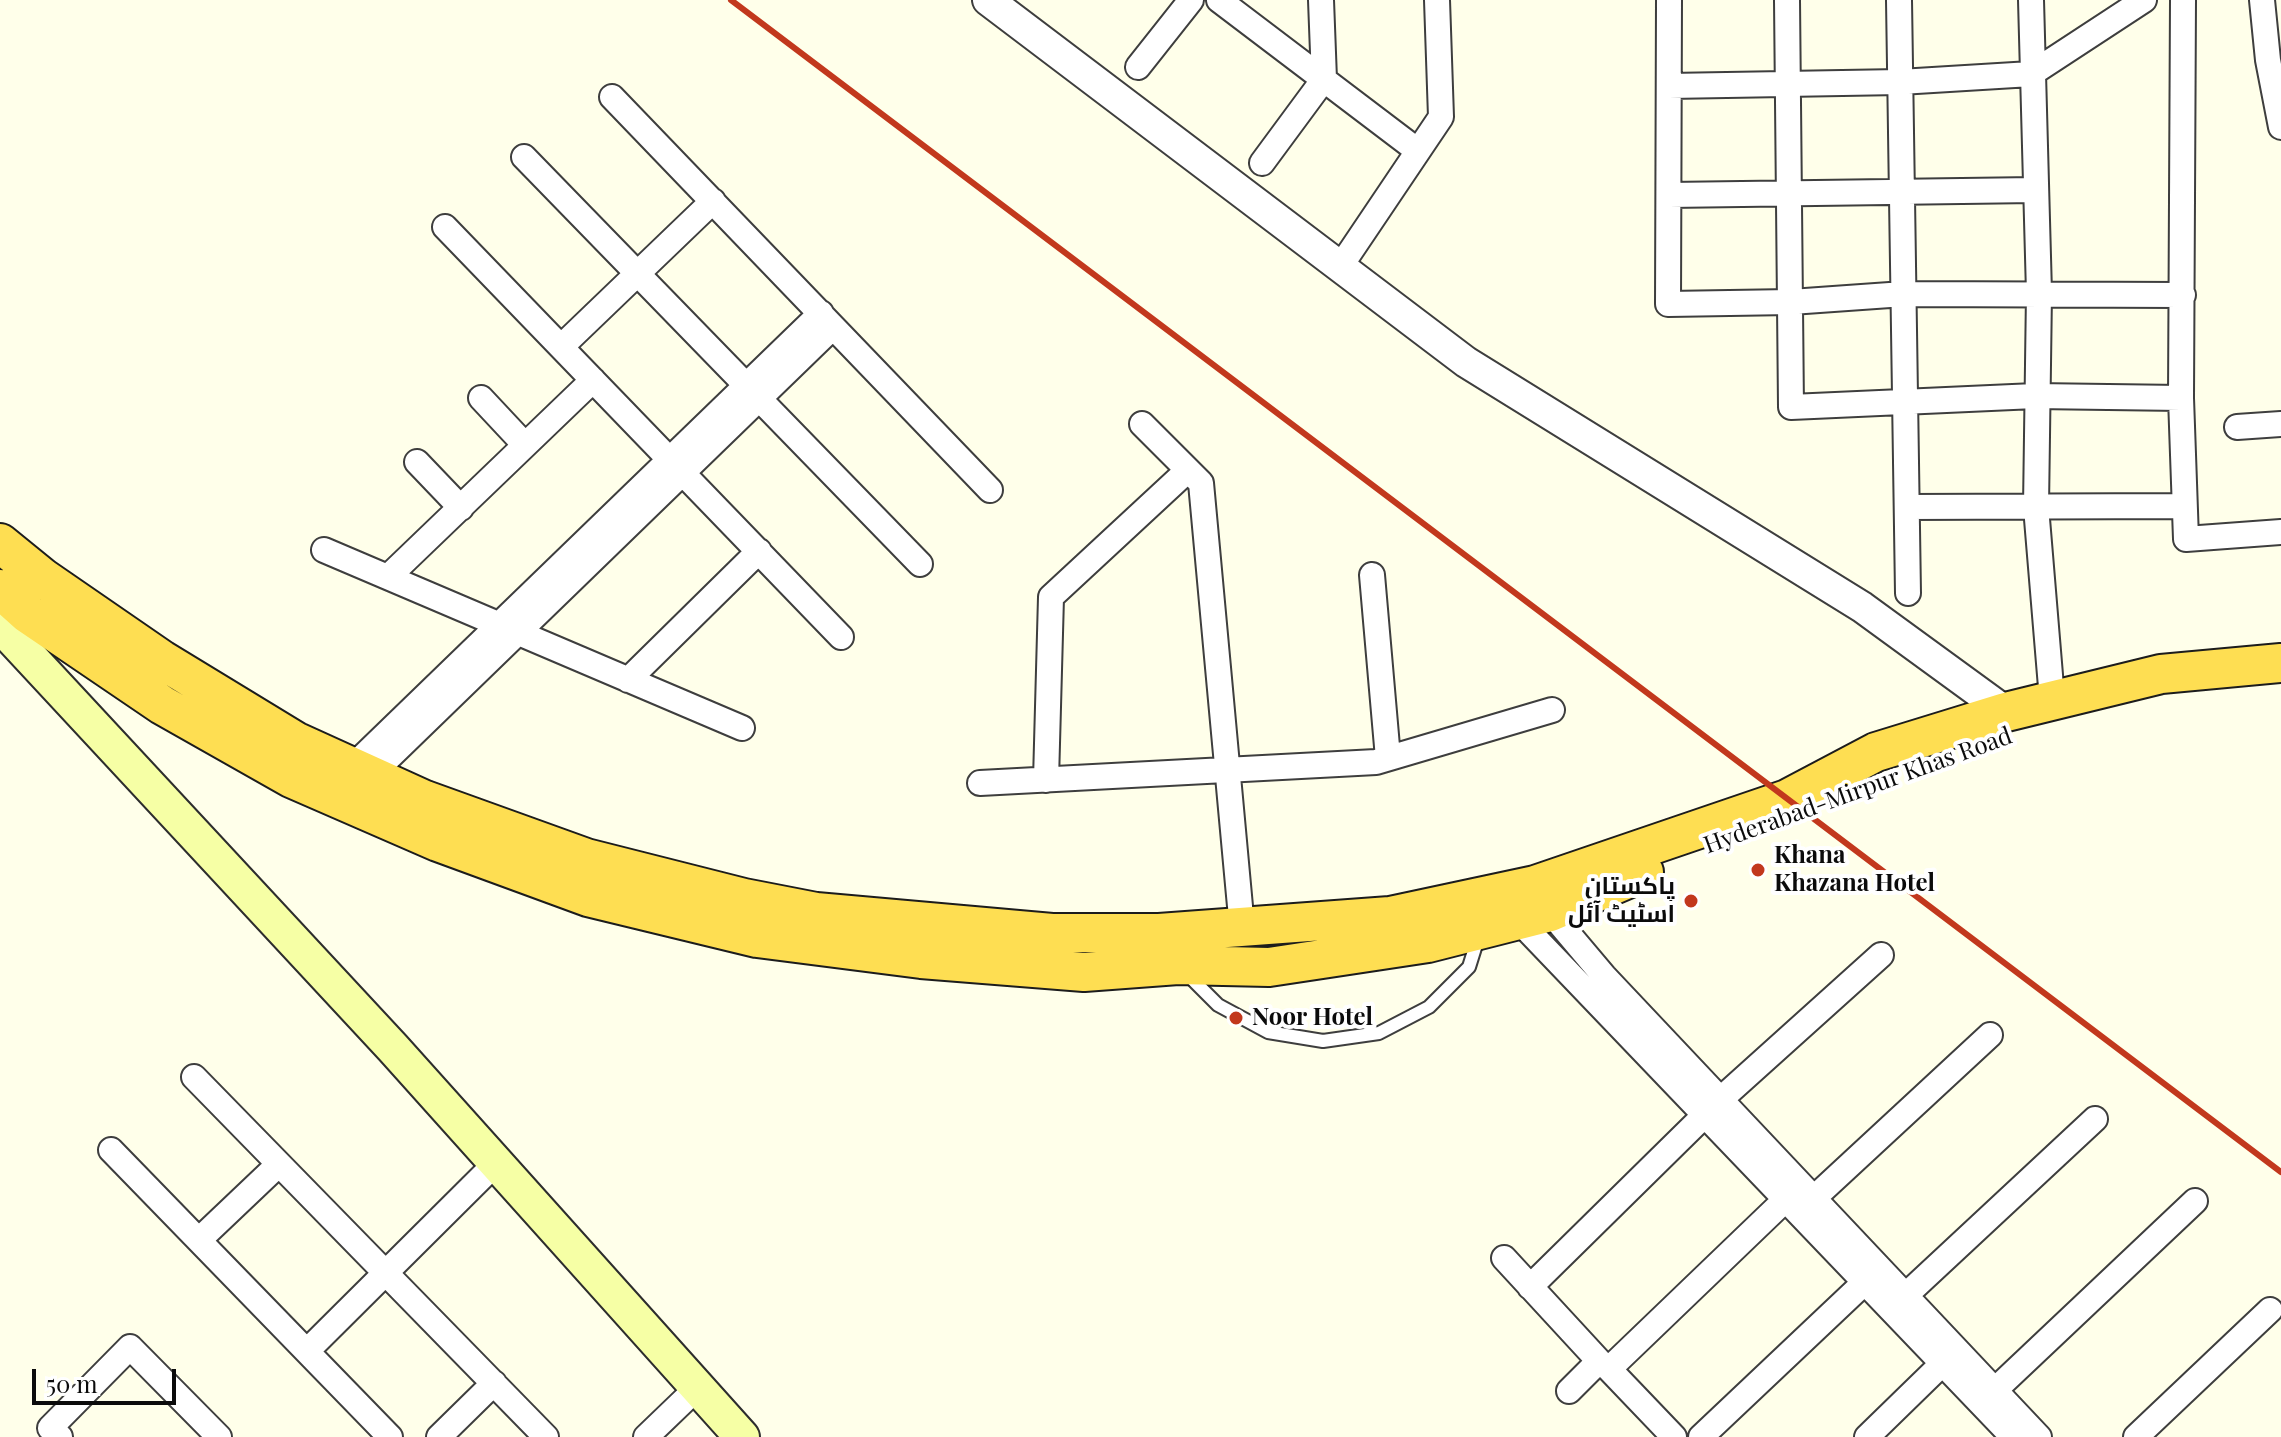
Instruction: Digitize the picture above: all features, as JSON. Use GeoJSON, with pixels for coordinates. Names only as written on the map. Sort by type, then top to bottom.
{"type":"FeatureCollection","features":[{"type":"Feature","properties":{"kind":"highway","name":"Hyderabad-Mirpur Khas Road"},"geometry":{"type":"LineString","coordinates":[[0,543],[43,578],[162,660],[295,741],[425,800],[586,858],[816,912],[1052,933],[1159,933],[1390,916],[1535,885],[1787,799],[1876,752],[2006,712],[2161,674],[2281,663]]}},
{"type":"Feature","properties":{"kind":"highway","name":"Hyderabad-Mirpur Khas Road"},"geometry":{"type":"LineString","coordinates":[[0,589],[28,614],[162,705],[291,778],[438,842],[588,897],[757,938],[921,959],[1084,972],[1178,965],[1269,967],[1428,943],[1534,916],[1799,808],[1993,738],[2164,699],[2281,690]]}},
{"type":"Feature","properties":{"kind":"main road"},"geometry":{"type":"LineString","coordinates":[[0,625],[497,1162],[742,1437]]}},
{"type":"Feature","properties":{"kind":"street"},"geometry":{"type":"LineString","coordinates":[[988,0],[1466,362],[1862,607],[2006,712]]}},
{"type":"Feature","properties":{"kind":"street"},"geometry":{"type":"LineString","coordinates":[[1138,67],[1191,0]]}},
{"type":"Feature","properties":{"kind":"street"},"geometry":{"type":"LineString","coordinates":[[1219,0],[1418,151]]}},
{"type":"Feature","properties":{"kind":"street"},"geometry":{"type":"LineString","coordinates":[[1262,163],[1324,79],[1321,0]]}},
{"type":"Feature","properties":{"kind":"street"},"geometry":{"type":"LineString","coordinates":[[1340,267],[1441,117],[1437,0]]}},
{"type":"Feature","properties":{"kind":"street"},"geometry":{"type":"LineString","coordinates":[[1669,0],[1668,304],[1791,302],[1904,294],[2183,295]]}},
{"type":"Feature","properties":{"kind":"street"},"geometry":{"type":"LineString","coordinates":[[1787,0],[1791,407],[2035,396],[2181,398]]}},
{"type":"Feature","properties":{"kind":"street"},"geometry":{"type":"LineString","coordinates":[[1899,0],[1908,593]]}},
{"type":"Feature","properties":{"kind":"street"},"geometry":{"type":"LineString","coordinates":[[2031,0],[2039,293],[2035,396],[2036,507],[2052,699]]}},
{"type":"Feature","properties":{"kind":"street"},"geometry":{"type":"LineString","coordinates":[[1669,86],[1900,82],[2031,74],[2144,0]]}},
{"type":"Feature","properties":{"kind":"street"},"geometry":{"type":"LineString","coordinates":[[2183,0],[2181,398],[2186,539],[2281,532]]}},
{"type":"Feature","properties":{"kind":"street"},"geometry":{"type":"LineString","coordinates":[[2262,0],[2281,127]]}},
{"type":"Feature","properties":{"kind":"street"},"geometry":{"type":"LineString","coordinates":[[612,97],[990,490]]}},
{"type":"Feature","properties":{"kind":"street"},"geometry":{"type":"LineString","coordinates":[[524,157],[920,564]]}},
{"type":"Feature","properties":{"kind":"street"},"geometry":{"type":"LineString","coordinates":[[1669,195],[2035,190]]}},
{"type":"Feature","properties":{"kind":"street"},"geometry":{"type":"LineString","coordinates":[[561,347],[713,201]]}},
{"type":"Feature","properties":{"kind":"street"},"geometry":{"type":"LineString","coordinates":[[445,227],[841,637]]}},
{"type":"Feature","properties":{"kind":"street"},"geometry":{"type":"LineString","coordinates":[[362,771],[827,320]]}},
{"type":"Feature","properties":{"kind":"street"},"geometry":{"type":"LineString","coordinates":[[388,577],[593,380]]}},
{"type":"Feature","properties":{"kind":"street"},"geometry":{"type":"LineString","coordinates":[[481,398],[525,445]]}},
{"type":"Feature","properties":{"kind":"street"},"geometry":{"type":"LineString","coordinates":[[1142,424],[1201,483],[1242,928]]}},
{"type":"Feature","properties":{"kind":"street"},"geometry":{"type":"LineString","coordinates":[[2237,427],[2281,424]]}},
{"type":"Feature","properties":{"kind":"street"},"geometry":{"type":"LineString","coordinates":[[417,462],[461,508]]}},
{"type":"Feature","properties":{"kind":"street"},"geometry":{"type":"LineString","coordinates":[[1046,780],[1051,597],[1188,470]]}},
{"type":"Feature","properties":{"kind":"street"},"geometry":{"type":"LineString","coordinates":[[1907,507],[2184,506]]}},
{"type":"Feature","properties":{"kind":"street"},"geometry":{"type":"LineString","coordinates":[[324,550],[742,728]]}},
{"type":"Feature","properties":{"kind":"street"},"geometry":{"type":"LineString","coordinates":[[628,680],[759,551]]}},
{"type":"Feature","properties":{"kind":"street"},"geometry":{"type":"LineString","coordinates":[[1372,575],[1388,758]]}},
{"type":"Feature","properties":{"kind":"street"},"geometry":{"type":"LineString","coordinates":[[980,783],[1388,758],[1552,710]]}},
{"type":"Feature","properties":{"kind":"street"},"geometry":{"type":"LineString","coordinates":[[1534,916],[1713,1107],[1786,1199],[2013,1437]]}},
{"type":"Feature","properties":{"kind":"street"},"geometry":{"type":"LineString","coordinates":[[1530,1287],[1713,1107],[1881,955]]}},
{"type":"Feature","properties":{"kind":"street"},"geometry":{"type":"LineString","coordinates":[[1569,1391],[1604,1365],[1786,1199],[1814,1198],[1990,1035]]}},
{"type":"Feature","properties":{"kind":"street"},"geometry":{"type":"LineString","coordinates":[[194,1077],[546,1437]]}},
{"type":"Feature","properties":{"kind":"street"},"geometry":{"type":"LineString","coordinates":[[1713,1107],[1814,1198],[2039,1437]]}},
{"type":"Feature","properties":{"kind":"street"},"geometry":{"type":"LineString","coordinates":[[1906,1295],[2095,1119]]}},
{"type":"Feature","properties":{"kind":"street"},"geometry":{"type":"LineString","coordinates":[[111,1150],[390,1437]]}},
{"type":"Feature","properties":{"kind":"street"},"geometry":{"type":"LineString","coordinates":[[307,1351],[497,1162]]}},
{"type":"Feature","properties":{"kind":"street"},"geometry":{"type":"LineString","coordinates":[[199,1240],[279,1164]]}},
{"type":"Feature","properties":{"kind":"street"},"geometry":{"type":"LineString","coordinates":[[1995,1390],[2195,1201]]}},
{"type":"Feature","properties":{"kind":"street"},"geometry":{"type":"LineString","coordinates":[[1504,1258],[1674,1437]]}},
{"type":"Feature","properties":{"kind":"street"},"geometry":{"type":"LineString","coordinates":[[1701,1437],[1865,1282]]}},
{"type":"Feature","properties":{"kind":"street"},"geometry":{"type":"LineString","coordinates":[[2136,1437],[2270,1310]]}},
{"type":"Feature","properties":{"kind":"street"},"geometry":{"type":"LineString","coordinates":[[60,1437],[50,1428],[130,1347],[219,1437]]}},
{"type":"Feature","properties":{"kind":"street"},"geometry":{"type":"LineString","coordinates":[[1867,1437],[1943,1363]]}},
{"type":"Feature","properties":{"kind":"street"},"geometry":{"type":"LineString","coordinates":[[439,1437],[494,1383]]}},
{"type":"Feature","properties":{"kind":"street"},"geometry":{"type":"LineString","coordinates":[[646,1437],[698,1387]]}},
{"type":"Feature","properties":{"kind":"lane"},"geometry":{"type":"LineString","coordinates":[[1178,965],[1218,1005],[1268,1032],[1323,1041],[1379,1033],[1429,1007],[1469,967],[1481,929]]}},
{"type":"Feature","properties":{"kind":"railway"},"geometry":{"type":"LineString","coordinates":[[731,0],[2281,1172]]}},
{"type":"Feature","properties":{"kind":"place","name":"Khana Khazana Hotel"},"geometry":{"type":"Point","coordinates":[1758,870]}},
{"type":"Feature","properties":{"kind":"place","name":"پاکستان اسٹیٹ آئل"},"geometry":{"type":"Point","coordinates":[1691,901]}},
{"type":"Feature","properties":{"kind":"place","name":"Noor Hotel"},"geometry":{"type":"Point","coordinates":[1236,1018]}}]}
